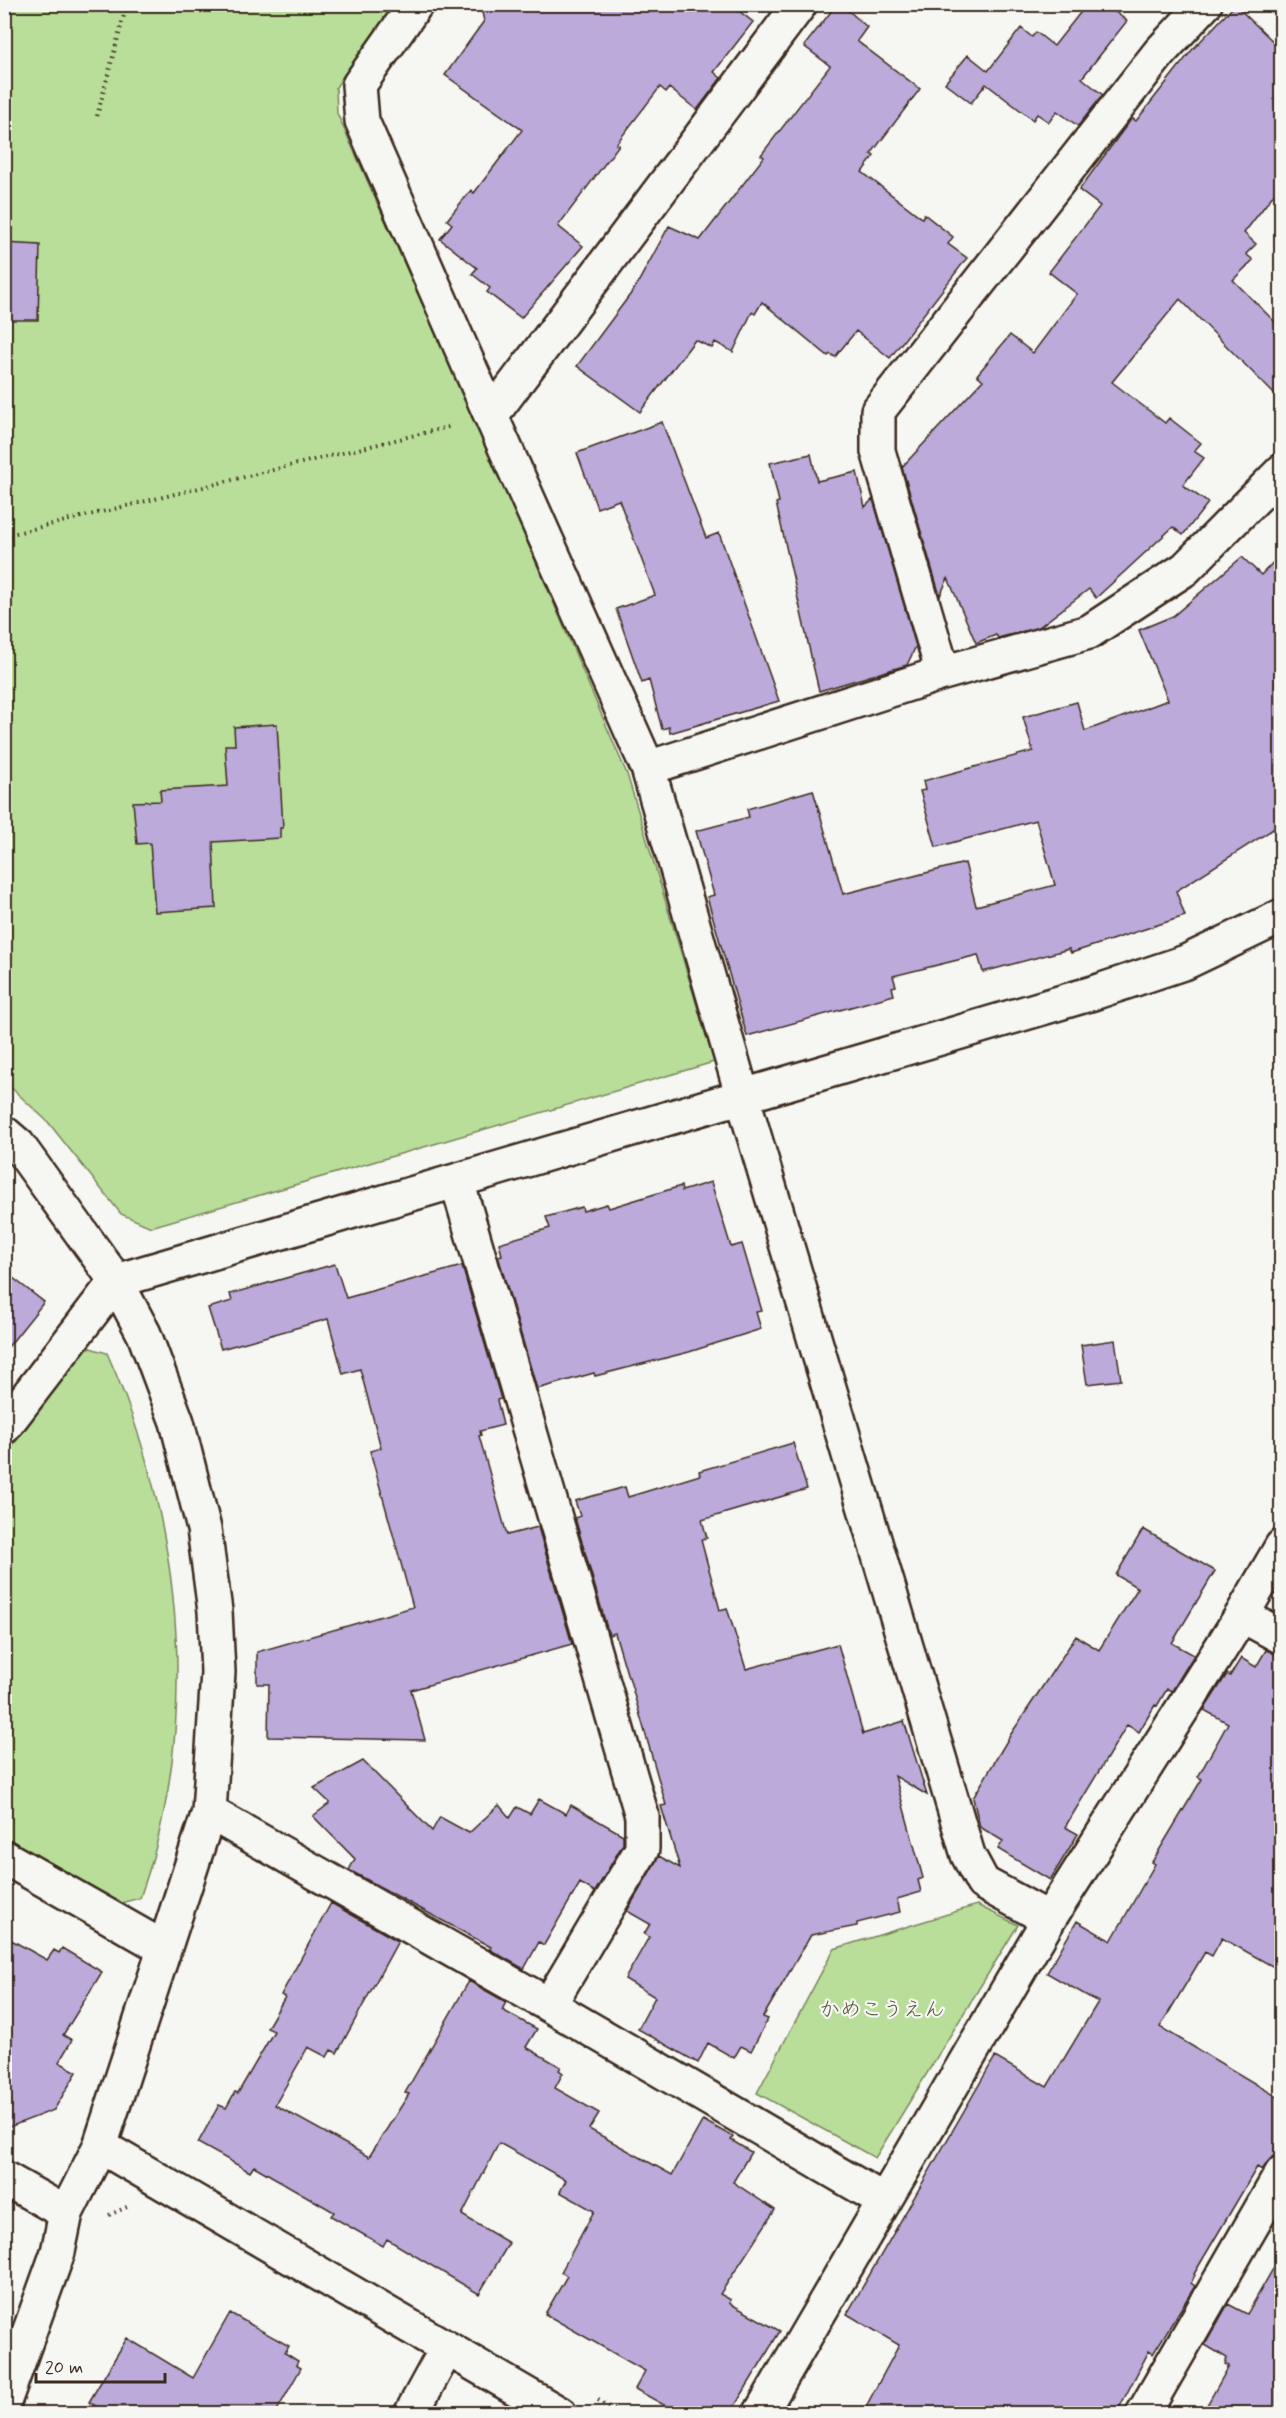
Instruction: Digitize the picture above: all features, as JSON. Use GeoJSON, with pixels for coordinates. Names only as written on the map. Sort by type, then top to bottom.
{"type":"FeatureCollection","features":[{"type":"Feature","properties":{"kind":"street"},"geometry":{"type":"LineString","coordinates":[[416,4],[358,85],[362,121],[648,768],[742,1097],[968,1856],[983,1883],[1049,1919]]}},
{"type":"Feature","properties":{"kind":"street"},"geometry":{"type":"LineString","coordinates":[[491,416],[800,4]]}},
{"type":"Feature","properties":{"kind":"street"},"geometry":{"type":"LineString","coordinates":[[943,673],[878,451],[878,411],[1160,52],[1204,4]]}},
{"type":"Feature","properties":{"kind":"street"},"geometry":{"type":"LineString","coordinates":[[648,768],[943,673],[1089,633],[1185,569],[1281,471]]}},
{"type":"Feature","properties":{"kind":"street"},"geometry":{"type":"LineString","coordinates":[[4,1427],[116,1281],[1092,993],[1186,962],[1275,927]]}},
{"type":"Feature","properties":{"kind":"street"},"geometry":{"type":"LineString","coordinates":[[4,1133],[18,1145],[116,1281],[144,1334],[177,1422],[204,1528],[215,1611],[218,1672],[209,1812],[99,2146],[66,2213],[58,2252],[4,2402]]}},
{"type":"Feature","properties":{"kind":"street"},"geometry":{"type":"LineString","coordinates":[[457,1181],[642,1816],[642,1849],[549,2006]]}},
{"type":"Feature","properties":{"kind":"street"},"geometry":{"type":"LineString","coordinates":[[760,2414],[1049,1919],[1242,1615],[1281,1546]]}},
{"type":"Feature","properties":{"kind":"street"},"geometry":{"type":"LineString","coordinates":[[1242,1615],[1281,1637]]}},
{"type":"Feature","properties":{"kind":"street"},"geometry":{"type":"LineString","coordinates":[[209,1812],[883,2200]]}},
{"type":"Feature","properties":{"kind":"street"},"geometry":{"type":"LineString","coordinates":[[4,1857],[164,1948]]}},
{"type":"Feature","properties":{"kind":"street"},"geometry":{"type":"LineString","coordinates":[[99,2146],[560,2414]]}},
{"type":"Feature","properties":{"kind":"street"},"geometry":{"type":"LineString","coordinates":[[1143,2414],[1281,2173]]}},
{"type":"Feature","properties":{"kind":"street"},"geometry":{"type":"LineString","coordinates":[[4,2178],[66,2213]]}},
{"type":"Feature","properties":{"kind":"street"},"geometry":{"type":"LineString","coordinates":[[411,2414],[447,2348]]}},
{"type":"Feature","properties":{"kind":"path"},"geometry":{"type":"LineString","coordinates":[[97,116],[127,4]]}},
{"type":"Feature","properties":{"kind":"path"},"geometry":{"type":"LineString","coordinates":[[4,537],[491,416]]}},
{"type":"Feature","properties":{"kind":"path"},"geometry":{"type":"LineString","coordinates":[[589,2396],[620,2414]]}},
{"type":"Feature","properties":{"kind":"green space"},"geometry":{"type":"Polygon","coordinates":[[[4,5],[394,5],[336,87],[337,113],[487,448],[627,774],[714,1062],[151,1227],[121,1214],[48,1122],[5,1082],[4,5]]]}},
{"type":"Feature","properties":{"kind":"green space"},"geometry":{"type":"Polygon","coordinates":[[[87,1347],[107,1353],[130,1411],[149,1471],[163,1533],[173,1595],[177,1658],[176,1722],[169,1784],[156,1846],[140,1898],[121,1903],[5,1837],[5,1456],[87,1347]]]}},
{"type":"Feature","properties":{"kind":"green space","name":"かめこうえん"},"geometry":{"type":"Polygon","coordinates":[[[977,1905],[1018,1925],[875,2158],[757,2093],[834,1949],[977,1905]]]}},
{"type":"Feature","properties":{"kind":"building"},"geometry":{"type":"Polygon","coordinates":[[[480,4],[730,4],[753,22],[714,72],[721,78],[697,110],[669,88],[666,92],[660,87],[558,226],[583,246],[521,318],[487,292],[490,288],[472,274],[477,268],[440,239],[452,224],[447,220],[471,190],[474,193],[522,130],[445,75],[484,21],[480,4]]]}},
{"type":"Feature","properties":{"kind":"building"},"geometry":{"type":"Polygon","coordinates":[[[837,4],[841,4],[867,27],[857,41],[920,89],[871,154],[874,156],[862,172],[922,218],[924,214],[953,237],[948,244],[967,258],[890,358],[856,331],[835,357],[830,354],[828,356],[762,302],[755,314],[752,312],[733,352],[715,342],[712,348],[695,340],[640,412],[577,366],[635,288],[669,226],[700,240],[764,157],[761,155],[830,66],[804,46],[837,4]]]}},
{"type":"Feature","properties":{"kind":"building"},"geometry":{"type":"Polygon","coordinates":[[[1087,4],[1105,4],[1127,21],[1082,78],[1103,95],[1078,126],[1057,111],[1049,122],[1037,114],[1033,120],[986,84],[971,103],[945,83],[968,55],[988,71],[1021,28],[1032,37],[1036,32],[1054,46],[1087,4]]]}},
{"type":"Feature","properties":{"kind":"building"},"geometry":{"type":"Polygon","coordinates":[[[1235,5],[1281,49],[1281,185],[1244,233],[1256,244],[1246,254],[1253,260],[1233,280],[1281,328],[1281,401],[1180,299],[1112,382],[1165,423],[1169,418],[1201,443],[1194,451],[1204,458],[1183,485],[1208,503],[1183,535],[1173,527],[1096,598],[1089,589],[1039,627],[998,638],[996,635],[976,643],[948,578],[940,596],[902,467],[983,380],[977,375],[1010,335],[1033,353],[1077,294],[1049,272],[1100,206],[1079,190],[1132,118],[1136,121],[1192,50],[1235,5]]]}},
{"type":"Feature","properties":{"kind":"building"},"geometry":{"type":"Polygon","coordinates":[[[4,243],[40,245],[38,320],[4,320],[4,243]]]}},
{"type":"Feature","properties":{"kind":"building"},"geometry":{"type":"Polygon","coordinates":[[[662,422],[706,538],[719,533],[779,701],[670,733],[669,727],[662,729],[649,680],[642,683],[616,609],[655,595],[619,500],[597,508],[577,453],[662,422]]]}},
{"type":"Feature","properties":{"kind":"building"},"geometry":{"type":"Polygon","coordinates":[[[811,454],[817,481],[857,472],[865,507],[873,499],[916,646],[907,665],[819,691],[776,503],[779,502],[770,463],[811,454]]]}},
{"type":"Feature","properties":{"kind":"building"},"geometry":{"type":"Polygon","coordinates":[[[1281,554],[1281,824],[1176,891],[1185,916],[1071,953],[1069,949],[983,972],[978,955],[893,976],[896,986],[892,987],[894,995],[747,1036],[707,897],[714,895],[696,831],[749,817],[747,809],[813,790],[843,894],[965,863],[976,906],[1055,885],[1036,820],[936,847],[920,791],[925,790],[923,781],[1033,751],[1023,717],[1077,702],[1085,731],[1168,700],[1139,630],[1173,616],[1242,557],[1261,575],[1281,554]]]}},
{"type":"Feature","properties":{"kind":"building"},"geometry":{"type":"Polygon","coordinates":[[[277,724],[283,828],[280,828],[280,838],[213,842],[216,908],[155,912],[150,843],[137,844],[133,802],[161,801],[160,790],[228,786],[225,745],[235,745],[234,727],[277,724]]]}},
{"type":"Feature","properties":{"kind":"building"},"geometry":{"type":"Polygon","coordinates":[[[711,1182],[731,1247],[742,1244],[762,1311],[756,1312],[761,1329],[689,1352],[595,1376],[594,1373],[537,1389],[498,1256],[502,1255],[499,1243],[550,1228],[546,1217],[582,1207],[583,1211],[607,1204],[609,1208],[681,1186],[682,1191],[711,1182]]]}},
{"type":"Feature","properties":{"kind":"building"},"geometry":{"type":"Polygon","coordinates":[[[335,1264],[346,1298],[462,1266],[501,1399],[497,1400],[503,1425],[480,1431],[479,1436],[507,1535],[538,1527],[572,1644],[411,1690],[425,1740],[268,1737],[269,1684],[257,1684],[257,1652],[413,1607],[370,1451],[381,1448],[360,1369],[343,1374],[328,1319],[221,1349],[208,1308],[232,1301],[230,1294],[335,1264]]]}},
{"type":"Feature","properties":{"kind":"building"},"geometry":{"type":"Polygon","coordinates":[[[4,1271],[44,1302],[4,1352],[4,1271]]]}},
{"type":"Feature","properties":{"kind":"building"},"geometry":{"type":"Polygon","coordinates":[[[1115,1340],[1121,1380],[1087,1384],[1081,1345],[1115,1340]]]}},
{"type":"Feature","properties":{"kind":"building"},"geometry":{"type":"Polygon","coordinates":[[[793,1443],[807,1489],[702,1520],[707,1538],[701,1540],[720,1610],[727,1608],[746,1669],[838,1644],[863,1734],[904,1721],[927,1795],[895,1776],[923,1878],[918,1880],[921,1892],[897,1899],[900,1912],[857,1923],[857,1926],[811,1935],[763,2017],[768,2019],[751,2051],[741,2046],[734,2058],[708,2043],[698,2063],[638,2029],[655,1997],[625,1979],[649,1937],[644,1934],[650,1924],[627,1911],[659,1856],[680,1868],[661,1806],[666,1805],[629,1677],[615,1633],[609,1635],[575,1518],[580,1516],[575,1501],[625,1487],[628,1497],[700,1475],[699,1471],[793,1443]]]}},
{"type":"Feature","properties":{"kind":"building"},"geometry":{"type":"Polygon","coordinates":[[[1143,1529],[1215,1571],[1172,1643],[1194,1655],[1172,1691],[1167,1689],[1139,1732],[1127,1725],[1065,1827],[1078,1834],[1050,1880],[998,1849],[1003,1841],[980,1827],[973,1798],[1011,1734],[1076,1636],[1099,1650],[1138,1588],[1116,1575],[1143,1529]]]}},
{"type":"Feature","properties":{"kind":"building"},"geometry":{"type":"Polygon","coordinates":[[[1266,1650],[1281,1656],[1281,1971],[1222,1938],[1212,1956],[1205,1952],[1160,2027],[1281,2099],[1281,2154],[1272,2157],[1262,2170],[1257,2167],[1194,2274],[1191,2283],[1195,2286],[1153,2354],[1149,2351],[1116,2414],[862,2414],[899,2345],[847,2314],[995,2057],[1047,2087],[1098,2002],[1047,1973],[1077,1921],[1111,1941],[1155,1864],[1152,1862],[1202,1779],[1198,1777],[1228,1723],[1204,1710],[1227,1674],[1230,1676],[1241,1658],[1256,1667],[1266,1650]]]}},
{"type":"Feature","properties":{"kind":"building"},"geometry":{"type":"Polygon","coordinates":[[[363,1761],[432,1831],[440,1817],[469,1833],[499,1805],[510,1818],[517,1807],[530,1814],[539,1799],[566,1814],[571,1805],[623,1835],[623,1844],[595,1892],[580,1883],[544,1945],[539,1942],[524,1969],[489,1949],[491,1947],[349,1870],[355,1859],[313,1816],[330,1803],[314,1788],[363,1761]]]}},
{"type":"Feature","properties":{"kind":"building"},"geometry":{"type":"Polygon","coordinates":[[[331,1903],[398,1941],[337,2053],[331,2050],[327,2057],[308,2047],[275,2105],[369,2157],[409,2094],[405,2093],[469,1981],[506,2002],[502,2010],[537,2029],[526,2047],[561,2067],[559,2070],[563,2073],[555,2088],[599,2113],[589,2129],[672,2175],[703,2120],[733,2137],[731,2140],[751,2152],[733,2182],[775,2210],[720,2294],[731,2300],[729,2303],[780,2331],[730,2414],[680,2414],[635,2389],[645,2371],[545,2314],[567,2276],[561,2272],[594,2211],[560,2192],[566,2180],[499,2143],[462,2215],[509,2243],[479,2294],[387,2239],[383,2246],[331,2216],[334,2212],[254,2166],[250,2172],[198,2143],[219,2105],[226,2108],[235,2092],[238,2093],[274,2031],[267,2028],[285,1997],[281,1995],[331,1903]]]}},
{"type":"Feature","properties":{"kind":"building"},"geometry":{"type":"Polygon","coordinates":[[[4,1936],[47,1960],[54,1950],[59,1953],[62,1948],[102,1972],[63,2035],[72,2040],[59,2062],[77,2072],[54,2110],[4,2129],[4,1936]]]}},
{"type":"Feature","properties":{"kind":"building"},"geometry":{"type":"Polygon","coordinates":[[[1281,2255],[1281,2414],[1202,2414],[1229,2366],[1225,2364],[1227,2358],[1205,2345],[1228,2304],[1247,2314],[1281,2255]]]}},
{"type":"Feature","properties":{"kind":"building"},"geometry":{"type":"Polygon","coordinates":[[[230,2313],[289,2346],[285,2353],[298,2361],[296,2365],[301,2368],[275,2414],[108,2414],[89,2402],[127,2338],[193,2378],[230,2313]]]}}]}
